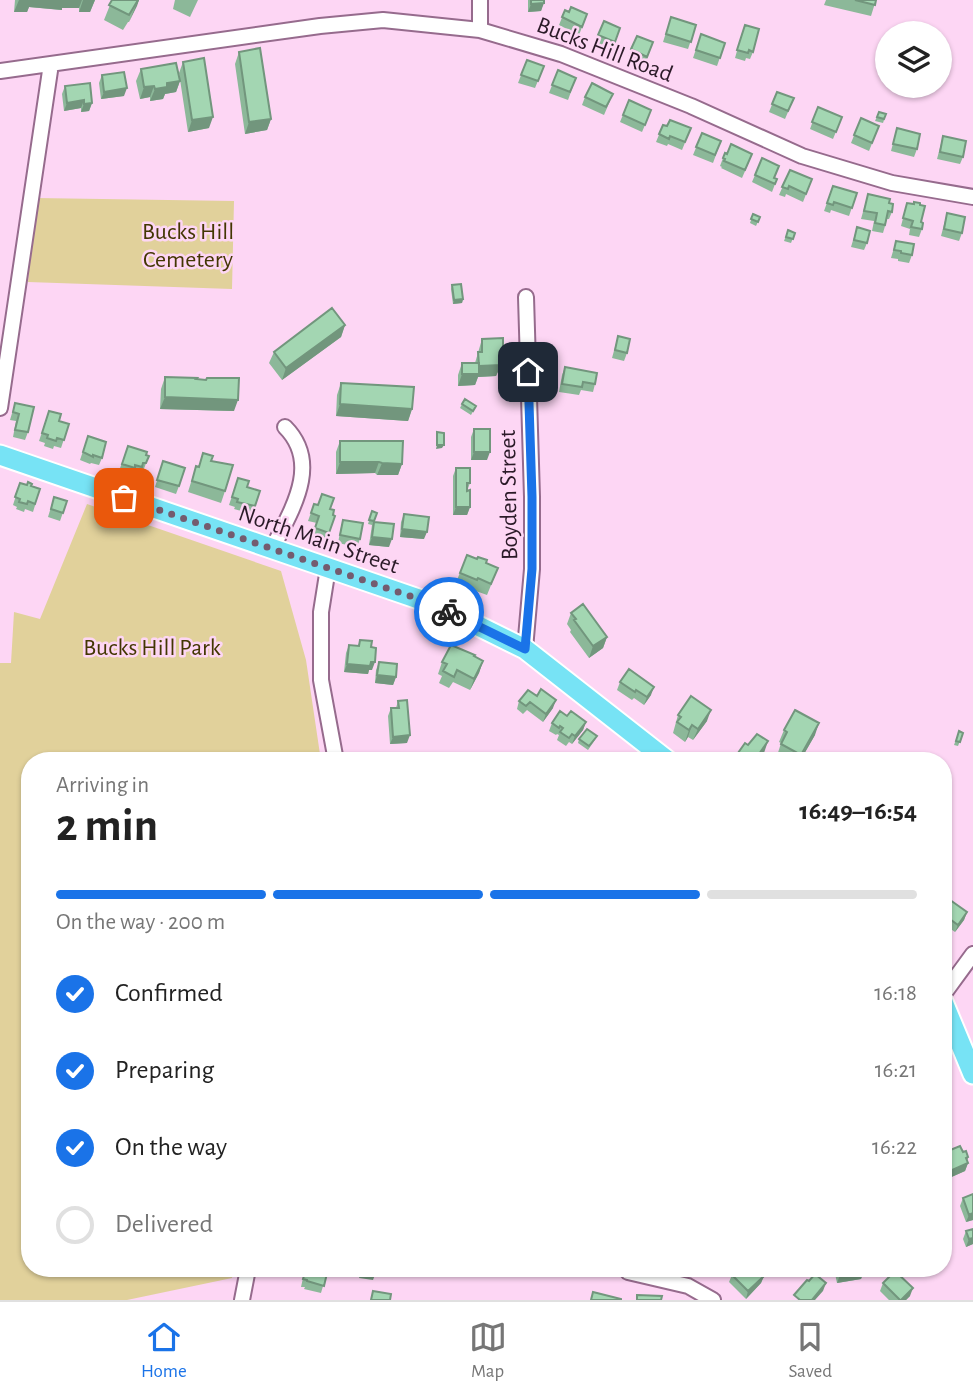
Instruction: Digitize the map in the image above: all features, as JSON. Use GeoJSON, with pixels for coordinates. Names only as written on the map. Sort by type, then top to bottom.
{"type":"FeatureCollection","features":[{"type":"Feature","properties":{"kind":"main road","name":"North Main Street"},"geometry":{"type":"LineString","coordinates":[[0,455],[436,605],[525,649],[657,752]]}},
{"type":"Feature","properties":{"kind":"main road"},"geometry":{"type":"LineString","coordinates":[[952,1024],[973,1074]]}},
{"type":"Feature","properties":{"kind":"street"},"geometry":{"type":"LineString","coordinates":[[480,0],[481,30]]}},
{"type":"Feature","properties":{"kind":"street","name":"Bucks Hill Road"},"geometry":{"type":"LineString","coordinates":[[0,71],[320,26],[383,20],[481,30],[561,54],[691,106],[802,156],[892,183],[973,197]]}},
{"type":"Feature","properties":{"kind":"street"},"geometry":{"type":"LineString","coordinates":[[0,408],[51,64]]}},
{"type":"Feature","properties":{"kind":"street","name":"Boyden Street"},"geometry":{"type":"LineString","coordinates":[[525,649],[532,569],[526,297]]}},
{"type":"Feature","properties":{"kind":"street"},"geometry":{"type":"LineString","coordinates":[[272,549],[303,477],[302,453],[295,437],[285,427]]}},
{"type":"Feature","properties":{"kind":"street"},"geometry":{"type":"LineString","coordinates":[[328,568],[321,612],[321,680],[334,752]]}},
{"type":"Feature","properties":{"kind":"street"},"geometry":{"type":"LineString","coordinates":[[952,983],[973,954]]}},
{"type":"Feature","properties":{"kind":"street"},"geometry":{"type":"LineString","coordinates":[[242,1300],[246,1277]]}},
{"type":"Feature","properties":{"kind":"street"},"geometry":{"type":"LineString","coordinates":[[649,1277],[688,1286],[713,1300]]}},
{"type":"Feature","properties":{"kind":"green space","name":"Bucks Hill Cemetery"},"geometry":{"type":"Polygon","coordinates":[[[36,198],[234,201],[232,289],[28,282],[36,198]]]}},
{"type":"Feature","properties":{"kind":"green space","name":"Bucks Hill Park"},"geometry":{"type":"Polygon","coordinates":[[[87,504],[281,571],[306,660],[320,752],[21,752],[21,1277],[232,1277],[127,1300],[0,1300],[0,663],[11,663],[14,612],[40,619],[87,504]]]}},
{"type":"Feature","properties":{"kind":"building"},"geometry":{"type":"Polygon","coordinates":[[[112,0],[138,0],[129,15],[109,5],[112,0]]]}},
{"type":"Feature","properties":{"kind":"building"},"geometry":{"type":"Polygon","coordinates":[[[531,0],[544,0],[544,3],[531,4],[531,0]]]}},
{"type":"Feature","properties":{"kind":"building"},"geometry":{"type":"Polygon","coordinates":[[[855,0],[876,0],[875,5],[855,0]]]}},
{"type":"Feature","properties":{"kind":"building"},"geometry":{"type":"Polygon","coordinates":[[[571,7],[587,14],[582,27],[562,17],[565,10],[569,12],[571,7]]]}},
{"type":"Feature","properties":{"kind":"building"},"geometry":{"type":"Polygon","coordinates":[[[671,17],[696,25],[691,42],[666,34],[671,17]]]}},
{"type":"Feature","properties":{"kind":"building"},"geometry":{"type":"Polygon","coordinates":[[[604,21],[620,28],[615,42],[598,35],[604,21]]]}},
{"type":"Feature","properties":{"kind":"building"},"geometry":{"type":"Polygon","coordinates":[[[745,25],[759,29],[753,52],[749,50],[748,53],[737,50],[745,25]]]}},
{"type":"Feature","properties":{"kind":"building"},"geometry":{"type":"Polygon","coordinates":[[[701,34],[725,43],[720,58],[696,50],[701,34]]]}},
{"type":"Feature","properties":{"kind":"building"},"geometry":{"type":"Polygon","coordinates":[[[637,36],[653,42],[647,57],[631,49],[637,36]]]}},
{"type":"Feature","properties":{"kind":"building"},"geometry":{"type":"Polygon","coordinates":[[[260,48],[271,119],[249,122],[239,52],[260,48]]]}},
{"type":"Feature","properties":{"kind":"building"},"geometry":{"type":"Polygon","coordinates":[[[204,58],[213,117],[192,120],[183,62],[204,58]]]}},
{"type":"Feature","properties":{"kind":"building"},"geometry":{"type":"Polygon","coordinates":[[[527,60],[544,66],[538,81],[521,75],[527,60]]]}},
{"type":"Feature","properties":{"kind":"building"},"geometry":{"type":"Polygon","coordinates":[[[176,63],[180,81],[155,89],[154,86],[144,87],[141,69],[176,63]]]}},
{"type":"Feature","properties":{"kind":"building"},"geometry":{"type":"Polygon","coordinates":[[[558,70],[576,78],[570,92],[552,85],[558,70]]]}},
{"type":"Feature","properties":{"kind":"building"},"geometry":{"type":"Polygon","coordinates":[[[124,72],[127,88],[104,92],[102,75],[124,72]]]}},
{"type":"Feature","properties":{"kind":"building"},"geometry":{"type":"Polygon","coordinates":[[[90,83],[92,103],[84,104],[84,100],[67,103],[65,86],[90,83]]]}},
{"type":"Feature","properties":{"kind":"building"},"geometry":{"type":"Polygon","coordinates":[[[592,83],[613,94],[606,107],[585,97],[592,83]]]}},
{"type":"Feature","properties":{"kind":"building"},"geometry":{"type":"Polygon","coordinates":[[[777,92],[794,98],[788,111],[772,104],[777,92]]]}},
{"type":"Feature","properties":{"kind":"building"},"geometry":{"type":"Polygon","coordinates":[[[629,100],[651,110],[645,125],[623,115],[629,100]]]}},
{"type":"Feature","properties":{"kind":"building"},"geometry":{"type":"Polygon","coordinates":[[[818,107],[842,117],[836,132],[812,122],[818,107]]]}},
{"type":"Feature","properties":{"kind":"building"},"geometry":{"type":"Polygon","coordinates":[[[879,112],[886,114],[884,119],[877,117],[879,112]]]}},
{"type":"Feature","properties":{"kind":"building"},"geometry":{"type":"Polygon","coordinates":[[[861,118],[879,126],[872,143],[854,135],[861,118]]]}},
{"type":"Feature","properties":{"kind":"building"},"geometry":{"type":"Polygon","coordinates":[[[670,120],[691,128],[685,142],[659,134],[663,125],[667,126],[670,120]]]}},
{"type":"Feature","properties":{"kind":"building"},"geometry":{"type":"Polygon","coordinates":[[[897,128],[920,134],[917,149],[893,144],[897,128]]]}},
{"type":"Feature","properties":{"kind":"building"},"geometry":{"type":"Polygon","coordinates":[[[702,133],[721,141],[715,155],[696,147],[702,133]]]}},
{"type":"Feature","properties":{"kind":"building"},"geometry":{"type":"Polygon","coordinates":[[[943,136],[966,141],[963,157],[940,152],[943,136]]]}},
{"type":"Feature","properties":{"kind":"building"},"geometry":{"type":"Polygon","coordinates":[[[731,144],[752,154],[745,170],[724,161],[725,153],[727,154],[731,144]]]}},
{"type":"Feature","properties":{"kind":"building"},"geometry":{"type":"Polygon","coordinates":[[[762,158],[779,166],[774,178],[777,179],[775,184],[755,175],[762,158]]]}},
{"type":"Feature","properties":{"kind":"building"},"geometry":{"type":"Polygon","coordinates":[[[790,170],[812,179],[806,194],[789,186],[788,189],[782,187],[790,170]]]}},
{"type":"Feature","properties":{"kind":"building"},"geometry":{"type":"Polygon","coordinates":[[[833,186],[857,193],[852,208],[834,202],[833,205],[827,203],[833,186]]]}},
{"type":"Feature","properties":{"kind":"building"},"geometry":{"type":"Polygon","coordinates":[[[868,194],[890,199],[889,203],[893,204],[892,212],[888,211],[885,225],[875,223],[877,213],[864,211],[868,194]]]}},
{"type":"Feature","properties":{"kind":"building"},"geometry":{"type":"Polygon","coordinates":[[[914,202],[925,206],[922,229],[911,227],[913,221],[903,218],[907,203],[914,202]]]}},
{"type":"Feature","properties":{"kind":"building"},"geometry":{"type":"Polygon","coordinates":[[[947,213],[965,217],[962,233],[944,229],[947,213]]]}},
{"type":"Feature","properties":{"kind":"building"},"geometry":{"type":"Polygon","coordinates":[[[753,214],[760,217],[758,222],[751,219],[753,214]]]}},
{"type":"Feature","properties":{"kind":"building"},"geometry":{"type":"Polygon","coordinates":[[[857,227],[870,231],[867,243],[854,240],[857,227]]]}},
{"type":"Feature","properties":{"kind":"building"},"geometry":{"type":"Polygon","coordinates":[[[788,230],[795,233],[793,239],[786,237],[788,230]]]}},
{"type":"Feature","properties":{"kind":"building"},"geometry":{"type":"Polygon","coordinates":[[[896,241],[914,244],[912,255],[894,250],[896,241]]]}},
{"type":"Feature","properties":{"kind":"building"},"geometry":{"type":"Polygon","coordinates":[[[461,284],[463,299],[454,300],[452,285],[461,284]]]}},
{"type":"Feature","properties":{"kind":"building"},"geometry":{"type":"Polygon","coordinates":[[[332,308],[345,325],[286,368],[274,352],[332,308]]]}},
{"type":"Feature","properties":{"kind":"building"},"geometry":{"type":"Polygon","coordinates":[[[618,336],[630,339],[627,353],[615,350],[618,336]]]}},
{"type":"Feature","properties":{"kind":"building"},"geometry":{"type":"Polygon","coordinates":[[[503,338],[501,365],[479,366],[478,352],[482,352],[482,339],[503,338]]]}},
{"type":"Feature","properties":{"kind":"building"},"geometry":{"type":"Polygon","coordinates":[[[462,363],[479,363],[479,374],[462,374],[462,363]]]}},
{"type":"Feature","properties":{"kind":"building"},"geometry":{"type":"Polygon","coordinates":[[[565,367],[597,373],[595,384],[583,382],[582,387],[562,384],[565,367]]]}},
{"type":"Feature","properties":{"kind":"building"},"geometry":{"type":"Polygon","coordinates":[[[165,377],[206,380],[239,378],[238,400],[165,397],[165,377]]]}},
{"type":"Feature","properties":{"kind":"building"},"geometry":{"type":"Polygon","coordinates":[[[341,383],[414,387],[412,409],[340,404],[341,383]]]}},
{"type":"Feature","properties":{"kind":"building"},"geometry":{"type":"Polygon","coordinates":[[[465,399],[476,406],[473,411],[462,404],[465,399]]]}},
{"type":"Feature","properties":{"kind":"building"},"geometry":{"type":"Polygon","coordinates":[[[15,403],[34,407],[28,432],[15,430],[19,414],[13,412],[15,403]]]}},
{"type":"Feature","properties":{"kind":"building"},"geometry":{"type":"Polygon","coordinates":[[[49,411],[61,414],[59,421],[69,424],[64,440],[57,438],[56,441],[42,433],[49,411]]]}},
{"type":"Feature","properties":{"kind":"building"},"geometry":{"type":"Polygon","coordinates":[[[474,429],[490,429],[490,452],[474,452],[474,429]]]}},
{"type":"Feature","properties":{"kind":"building"},"geometry":{"type":"Polygon","coordinates":[[[437,432],[444,433],[444,445],[437,445],[437,432]]]}},
{"type":"Feature","properties":{"kind":"building"},"geometry":{"type":"Polygon","coordinates":[[[88,436],[106,442],[102,458],[83,452],[88,436]]]}},
{"type":"Feature","properties":{"kind":"building"},"geometry":{"type":"Polygon","coordinates":[[[340,441],[403,441],[402,464],[340,462],[340,441]]]}},
{"type":"Feature","properties":{"kind":"building"},"geometry":{"type":"Polygon","coordinates":[[[128,446],[147,452],[146,455],[149,456],[142,467],[122,464],[128,446]]]}},
{"type":"Feature","properties":{"kind":"building"},"geometry":{"type":"Polygon","coordinates":[[[203,453],[213,456],[211,461],[233,465],[225,491],[192,481],[203,453]]]}},
{"type":"Feature","properties":{"kind":"building"},"geometry":{"type":"Polygon","coordinates":[[[163,461],[185,468],[179,486],[157,480],[163,461]]]}},
{"type":"Feature","properties":{"kind":"building"},"geometry":{"type":"Polygon","coordinates":[[[456,468],[470,468],[467,491],[470,490],[470,507],[456,507],[456,468]]]}},
{"type":"Feature","properties":{"kind":"building"},"geometry":{"type":"Polygon","coordinates":[[[238,478],[249,481],[247,487],[260,491],[255,506],[237,502],[238,499],[232,497],[238,478]]]}},
{"type":"Feature","properties":{"kind":"building"},"geometry":{"type":"Polygon","coordinates":[[[28,482],[40,489],[35,504],[28,501],[27,504],[19,502],[20,499],[15,497],[20,483],[27,485],[28,482]]]}},
{"type":"Feature","properties":{"kind":"building"},"geometry":{"type":"Polygon","coordinates":[[[322,494],[334,498],[330,509],[334,510],[335,516],[329,533],[315,528],[319,516],[311,513],[322,494]]]}},
{"type":"Feature","properties":{"kind":"building"},"geometry":{"type":"Polygon","coordinates":[[[54,497],[67,501],[63,513],[51,509],[54,497]]]}},
{"type":"Feature","properties":{"kind":"building"},"geometry":{"type":"Polygon","coordinates":[[[372,511],[377,513],[374,521],[369,520],[372,511]]]}},
{"type":"Feature","properties":{"kind":"building"},"geometry":{"type":"Polygon","coordinates":[[[404,514],[429,517],[427,532],[402,529],[404,514]]]}},
{"type":"Feature","properties":{"kind":"building"},"geometry":{"type":"Polygon","coordinates":[[[343,520],[363,523],[360,539],[340,535],[343,520]]]}},
{"type":"Feature","properties":{"kind":"building"},"geometry":{"type":"Polygon","coordinates":[[[374,522],[394,524],[392,539],[372,537],[374,522]]]}},
{"type":"Feature","properties":{"kind":"building"},"geometry":{"type":"Polygon","coordinates":[[[467,555],[487,560],[486,563],[498,568],[491,584],[460,573],[467,555]]]}},
{"type":"Feature","properties":{"kind":"building"},"geometry":{"type":"Polygon","coordinates":[[[583,604],[607,637],[593,646],[571,613],[583,604]]]}},
{"type":"Feature","properties":{"kind":"building"},"geometry":{"type":"Polygon","coordinates":[[[360,640],[372,641],[371,647],[376,648],[375,662],[371,662],[370,666],[347,664],[349,645],[359,646],[360,640]]]}},
{"type":"Feature","properties":{"kind":"building"},"geometry":{"type":"Polygon","coordinates":[[[451,645],[483,661],[474,679],[457,670],[454,677],[443,671],[447,664],[442,662],[451,645]]]}},
{"type":"Feature","properties":{"kind":"building"},"geometry":{"type":"Polygon","coordinates":[[[379,662],[397,664],[396,677],[377,675],[379,662]]]}},
{"type":"Feature","properties":{"kind":"building"},"geometry":{"type":"Polygon","coordinates":[[[629,669],[654,687],[647,697],[620,682],[629,669]]]}},
{"type":"Feature","properties":{"kind":"building"},"geometry":{"type":"Polygon","coordinates":[[[541,689],[556,700],[546,714],[530,702],[526,706],[519,701],[528,690],[537,696],[541,689]]]}},
{"type":"Feature","properties":{"kind":"building"},"geometry":{"type":"Polygon","coordinates":[[[691,696],[711,710],[698,729],[692,725],[689,730],[677,722],[681,717],[678,715],[691,696]]]}},
{"type":"Feature","properties":{"kind":"building"},"geometry":{"type":"Polygon","coordinates":[[[407,700],[410,735],[393,737],[391,708],[399,708],[398,701],[407,700]]]}},
{"type":"Feature","properties":{"kind":"building"},"geometry":{"type":"Polygon","coordinates":[[[795,710],[819,723],[803,752],[796,752],[781,744],[787,732],[784,730],[795,710]]]}},
{"type":"Feature","properties":{"kind":"building"},"geometry":{"type":"Polygon","coordinates":[[[560,711],[567,716],[571,711],[586,722],[575,736],[572,734],[569,738],[560,732],[563,728],[552,723],[560,711]]]}},
{"type":"Feature","properties":{"kind":"building"},"geometry":{"type":"Polygon","coordinates":[[[587,729],[597,736],[589,746],[579,739],[587,729]]]}},
{"type":"Feature","properties":{"kind":"building"},"geometry":{"type":"Polygon","coordinates":[[[959,731],[963,733],[960,742],[956,741],[959,731]]]}},
{"type":"Feature","properties":{"kind":"building"},"geometry":{"type":"Polygon","coordinates":[[[757,734],[768,741],[760,752],[739,752],[745,743],[748,745],[757,734]]]}},
{"type":"Feature","properties":{"kind":"building"},"geometry":{"type":"Polygon","coordinates":[[[952,901],[967,912],[958,925],[952,921],[952,901]]]}},
{"type":"Feature","properties":{"kind":"building"},"geometry":{"type":"Polygon","coordinates":[[[960,1146],[963,1152],[966,1151],[968,1163],[952,1170],[952,1149],[960,1146]]]}},
{"type":"Feature","properties":{"kind":"building"},"geometry":{"type":"Polygon","coordinates":[[[973,1194],[973,1213],[969,1215],[963,1198],[973,1194]]]}},
{"type":"Feature","properties":{"kind":"building"},"geometry":{"type":"Polygon","coordinates":[[[973,1229],[973,1238],[969,1239],[966,1231],[973,1229]]]}},
{"type":"Feature","properties":{"kind":"building"},"geometry":{"type":"Polygon","coordinates":[[[304,1277],[326,1277],[324,1286],[304,1277]]]}},
{"type":"Feature","properties":{"kind":"building"},"geometry":{"type":"Polygon","coordinates":[[[734,1277],[763,1277],[748,1291],[734,1277]]]}},
{"type":"Feature","properties":{"kind":"building"},"geometry":{"type":"Polygon","coordinates":[[[812,1277],[819,1277],[826,1283],[812,1300],[800,1300],[794,1295],[812,1277]]]}},
{"type":"Feature","properties":{"kind":"building"},"geometry":{"type":"Polygon","coordinates":[[[889,1277],[901,1277],[913,1288],[900,1300],[883,1283],[889,1277]]]}},
{"type":"Feature","properties":{"kind":"building"},"geometry":{"type":"Polygon","coordinates":[[[373,1291],[391,1294],[390,1300],[371,1300],[373,1291]]]}},
{"type":"Feature","properties":{"kind":"building"},"geometry":{"type":"Polygon","coordinates":[[[593,1292],[621,1299],[621,1300],[591,1300],[593,1292]]]}},
{"type":"Feature","properties":{"kind":"building"},"geometry":{"type":"Polygon","coordinates":[[[637,1295],[662,1296],[661,1300],[637,1300],[637,1295]]]}},
{"type":"Feature","properties":{"kind":"way so far"},"geometry":{"type":"LineString","coordinates":[[124,498],[436,605],[449,612]]}},
{"type":"Feature","properties":{"kind":"route"},"geometry":{"type":"LineString","coordinates":[[449,612],[525,649],[532,569],[528,372]]}}]}
